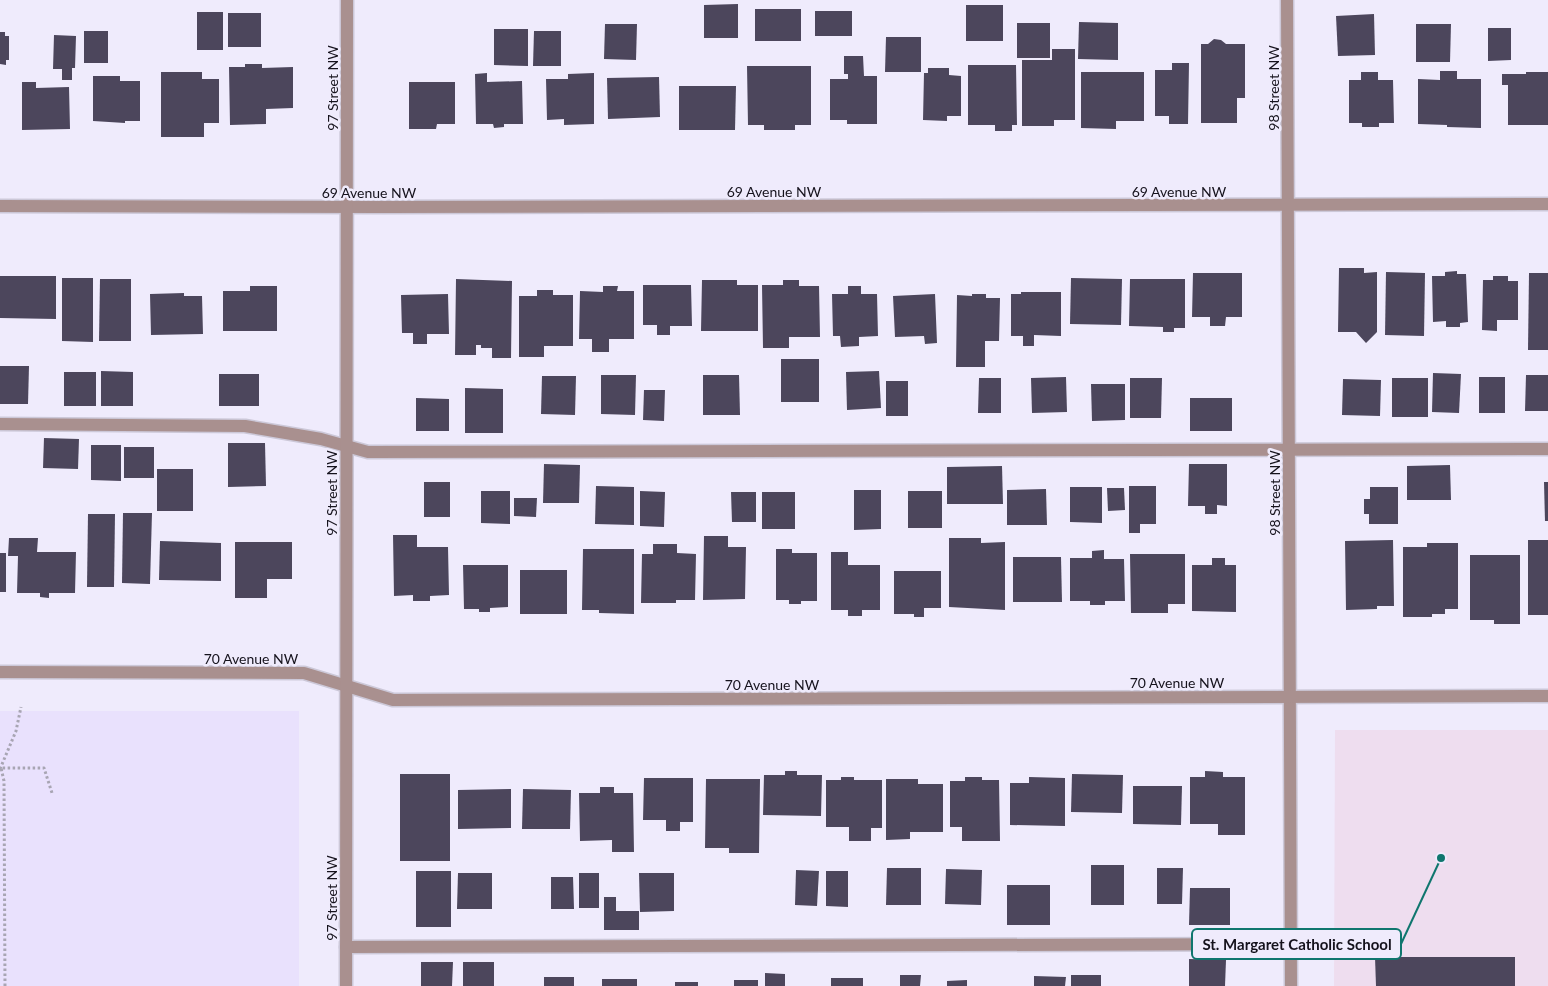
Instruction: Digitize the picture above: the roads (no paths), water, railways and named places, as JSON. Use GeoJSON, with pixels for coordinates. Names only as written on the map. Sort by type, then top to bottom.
{"type":"FeatureCollection","features":[{"type":"Feature","properties":{"kind":"street","name":"97 Street NW"},"geometry":{"type":"LineString","coordinates":[[346,986],[347,0]]}},
{"type":"Feature","properties":{"kind":"street","name":"98 Street NW"},"geometry":{"type":"LineString","coordinates":[[1287,0],[1291,986]]}},
{"type":"Feature","properties":{"kind":"street","name":"69 Avenue NW"},"geometry":{"type":"LineString","coordinates":[[0,206],[1288,206],[1548,204]]}},
{"type":"Feature","properties":{"kind":"street"},"geometry":{"type":"LineString","coordinates":[[0,424],[245,426],[321,439],[368,452],[1548,450]]}},
{"type":"Feature","properties":{"kind":"street","name":"70 Avenue NW"},"geometry":{"type":"LineString","coordinates":[[0,672],[304,673],[393,700],[1548,696]]}},
{"type":"Feature","properties":{"kind":"street"},"geometry":{"type":"LineString","coordinates":[[346,947],[1292,944]]}},
{"type":"Feature","properties":{"kind":"place","name":"St. Margaret Catholic School"},"geometry":{"type":"Point","coordinates":[1441,858]}}]}
